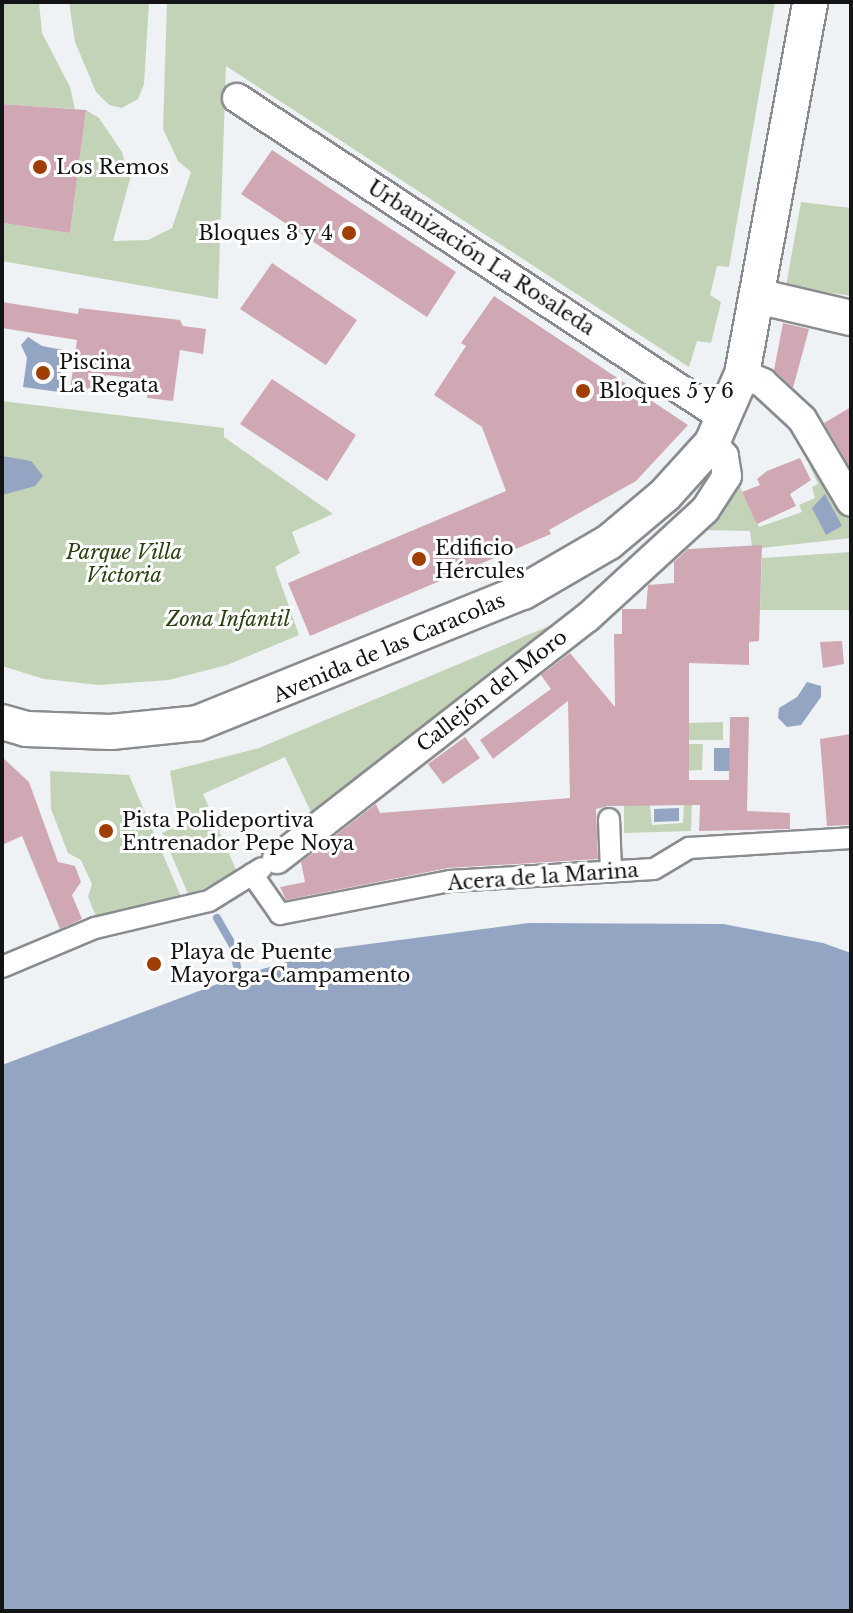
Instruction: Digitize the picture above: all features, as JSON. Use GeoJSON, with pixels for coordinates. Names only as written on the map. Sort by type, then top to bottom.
{"type":"FeatureCollection","features":[{"type":"Feature","properties":{"kind":"street"},"geometry":{"type":"LineString","coordinates":[[698,513],[704,492],[687,474],[718,430],[742,374],[810,2]]}},
{"type":"Feature","properties":{"kind":"street","name":"Urbanización La Rosaleda"},"geometry":{"type":"LineString","coordinates":[[237,98],[718,430]]}},
{"type":"Feature","properties":{"kind":"street"},"geometry":{"type":"LineString","coordinates":[[757,296],[851,318]]}},
{"type":"Feature","properties":{"kind":"street"},"geometry":{"type":"LineString","coordinates":[[742,374],[763,383],[802,419],[851,502]]}},
{"type":"Feature","properties":{"kind":"street","name":"Callejón del Moro"},"geometry":{"type":"LineString","coordinates":[[277,859],[587,618],[717,498],[727,476],[718,430]]}},
{"type":"Feature","properties":{"kind":"street","name":"Avenida de las Caracolas"},"geometry":{"type":"LineString","coordinates":[[2,722],[26,729],[157,729],[198,723],[256,703],[558,573],[609,542],[687,474]]}},
{"type":"Feature","properties":{"kind":"street","name":"Avenida de las Caracolas"},"geometry":{"type":"LineString","coordinates":[[2,708],[57,727]]}},
{"type":"Feature","properties":{"kind":"street"},"geometry":{"type":"LineString","coordinates":[[609,819],[611,872]]}},
{"type":"Feature","properties":{"kind":"street","name":"Acera de la Marina"},"geometry":{"type":"LineString","coordinates":[[252,874],[280,914],[450,881],[654,869],[689,848],[851,838]]}},
{"type":"Feature","properties":{"kind":"street"},"geometry":{"type":"LineString","coordinates":[[2,967],[95,928],[209,901],[277,859]]}},
{"type":"Feature","properties":{"kind":"green space"},"geometry":{"type":"Polygon","coordinates":[[[2,2],[39,2],[42,33],[70,87],[75,109],[3,104],[2,109],[2,2]]]}},
{"type":"Feature","properties":{"kind":"green space"},"geometry":{"type":"Polygon","coordinates":[[[69,2],[149,2],[144,84],[138,99],[122,108],[109,105],[96,92],[75,42],[69,2]]]}},
{"type":"Feature","properties":{"kind":"green space"},"geometry":{"type":"Polygon","coordinates":[[[167,2],[775,2],[729,267],[717,266],[710,295],[721,302],[711,343],[697,341],[689,367],[226,66],[218,299],[2,261],[2,223],[70,233],[86,110],[99,118],[122,152],[130,179],[113,241],[148,240],[172,228],[191,172],[178,161],[163,129],[167,2]]]}},
{"type":"Feature","properties":{"kind":"green space"},"geometry":{"type":"Polygon","coordinates":[[[801,202],[851,208],[851,296],[786,286],[801,202]]]}},
{"type":"Feature","properties":{"kind":"green space","name":"Parque Villa Victoria"},"geometry":{"type":"Polygon","coordinates":[[[2,401],[224,428],[224,437],[333,514],[292,532],[300,553],[275,567],[299,635],[227,665],[169,680],[99,685],[44,679],[2,666],[2,401]]]}},
{"type":"Feature","properties":{"kind":"green space"},"geometry":{"type":"Polygon","coordinates":[[[817,458],[851,517],[851,538],[762,548],[752,547],[750,531],[701,530],[738,483],[759,527],[802,512],[799,505],[815,498],[812,487],[818,484],[809,464],[817,458]],[[818,505],[826,534],[842,526],[818,505]]]}},
{"type":"Feature","properties":{"kind":"green space"},"geometry":{"type":"Polygon","coordinates":[[[851,552],[851,610],[760,610],[762,558],[851,552]]]}},
{"type":"Feature","properties":{"kind":"green space"},"geometry":{"type":"Polygon","coordinates":[[[549,626],[552,632],[311,812],[285,757],[203,794],[237,872],[189,896],[162,833],[179,825],[170,771],[259,748],[549,626]]]}},
{"type":"Feature","properties":{"kind":"green space"},"geometry":{"type":"Polygon","coordinates":[[[723,722],[723,740],[687,740],[687,723],[723,722]]]}},
{"type":"Feature","properties":{"kind":"green space"},"geometry":{"type":"Polygon","coordinates":[[[681,744],[703,744],[702,770],[671,771],[681,744]]]}},
{"type":"Feature","properties":{"kind":"green space","name":"Pista Polideportiva Entrenador Pepe Noya"},"geometry":{"type":"Polygon","coordinates":[[[50,771],[129,775],[182,899],[98,921],[88,897],[92,884],[81,860],[68,853],[51,809],[50,771]]]}},
{"type":"Feature","properties":{"kind":"green space"},"geometry":{"type":"Polygon","coordinates":[[[624,783],[650,806],[652,825],[683,823],[684,802],[692,801],[691,831],[624,833],[624,783]]]}},
{"type":"Feature","properties":{"kind":"water","name":"Piscina La Regata"},"geometry":{"type":"Polygon","coordinates":[[[28,337],[42,346],[63,350],[59,392],[23,387],[27,358],[21,345],[28,337]]]}},
{"type":"Feature","properties":{"kind":"water"},"geometry":{"type":"Polygon","coordinates":[[[2,456],[31,461],[43,476],[35,486],[2,495],[2,456]]]}},
{"type":"Feature","properties":{"kind":"water"},"geometry":{"type":"Polygon","coordinates":[[[825,494],[842,526],[826,535],[812,508],[825,494]]]}},
{"type":"Feature","properties":{"kind":"water"},"geometry":{"type":"Polygon","coordinates":[[[807,682],[821,686],[821,697],[801,725],[787,727],[778,718],[779,708],[797,697],[807,682]]]}},
{"type":"Feature","properties":{"kind":"water"},"geometry":{"type":"Polygon","coordinates":[[[714,748],[730,748],[730,771],[714,771],[714,748]]]}},
{"type":"Feature","properties":{"kind":"water"},"geometry":{"type":"Polygon","coordinates":[[[679,808],[679,821],[654,822],[654,809],[679,808]]]}},
{"type":"Feature","properties":{"kind":"water"},"geometry":{"type":"Polygon","coordinates":[[[528,923],[723,924],[823,943],[851,953],[851,1611],[2,1611],[2,1065],[239,976],[331,949],[528,923]]]}},
{"type":"Feature","properties":{"kind":"building","name":"Los Remos"},"geometry":{"type":"Polygon","coordinates":[[[2,104],[86,110],[70,233],[2,223],[2,104]]]}},
{"type":"Feature","properties":{"kind":"building","name":"Bloques 3 y 4"},"geometry":{"type":"Polygon","coordinates":[[[272,150],[456,272],[427,317],[241,194],[272,150]]]}},
{"type":"Feature","properties":{"kind":"building"},"geometry":{"type":"Polygon","coordinates":[[[272,263],[357,320],[326,365],[240,309],[272,263]]]}},
{"type":"Feature","properties":{"kind":"building"},"geometry":{"type":"Polygon","coordinates":[[[494,296],[688,425],[636,481],[549,530],[551,534],[310,636],[288,583],[506,491],[482,427],[434,395],[466,346],[461,343],[494,296]]]}},
{"type":"Feature","properties":{"kind":"building"},"geometry":{"type":"Polygon","coordinates":[[[2,302],[78,314],[79,308],[180,320],[183,326],[206,329],[203,354],[180,350],[173,401],[147,398],[150,380],[106,375],[103,395],[70,390],[77,340],[2,328],[2,302]]]}},
{"type":"Feature","properties":{"kind":"building"},"geometry":{"type":"Polygon","coordinates":[[[783,323],[809,329],[793,388],[774,370],[783,323]]]}},
{"type":"Feature","properties":{"kind":"building"},"geometry":{"type":"Polygon","coordinates":[[[272,379],[356,435],[327,481],[240,424],[272,379]]]}},
{"type":"Feature","properties":{"kind":"building"},"geometry":{"type":"Polygon","coordinates":[[[851,407],[851,469],[824,423],[851,407]]]}},
{"type":"Feature","properties":{"kind":"building"},"geometry":{"type":"Polygon","coordinates":[[[800,458],[811,480],[790,494],[796,506],[757,524],[742,492],[760,485],[757,479],[767,471],[800,458]]]}},
{"type":"Feature","properties":{"kind":"building"},"geometry":{"type":"Polygon","coordinates":[[[762,545],[759,641],[749,642],[749,665],[689,663],[689,780],[729,780],[730,717],[749,717],[747,811],[790,813],[790,829],[699,831],[700,805],[608,806],[596,809],[598,859],[448,868],[286,900],[280,887],[305,882],[301,862],[376,804],[380,813],[570,798],[568,701],[493,759],[480,740],[551,689],[541,675],[570,653],[615,707],[614,634],[622,634],[622,609],[646,609],[648,585],[674,583],[674,562],[688,549],[762,545]]]}},
{"type":"Feature","properties":{"kind":"building"},"geometry":{"type":"Polygon","coordinates":[[[842,641],[844,664],[823,668],[820,642],[842,641]]]}},
{"type":"Feature","properties":{"kind":"building"},"geometry":{"type":"Polygon","coordinates":[[[851,734],[851,825],[827,826],[820,739],[851,734]]]}},
{"type":"Feature","properties":{"kind":"building"},"geometry":{"type":"Polygon","coordinates":[[[465,737],[480,758],[443,784],[428,764],[465,737]]]}},
{"type":"Feature","properties":{"kind":"building"},"geometry":{"type":"Polygon","coordinates":[[[2,757],[29,782],[58,862],[75,866],[81,882],[72,895],[82,919],[60,929],[22,836],[2,845],[2,757]]]}},
{"type":"Feature","properties":{"kind":"waterway"},"geometry":{"type":"LineString","coordinates":[[217,918],[233,946],[239,976]]}},
{"type":"Feature","properties":{"kind":"place","name":"Los Remos"},"geometry":{"type":"Point","coordinates":[40,167]}},
{"type":"Feature","properties":{"kind":"place","name":"Bloques 3 y 4"},"geometry":{"type":"Point","coordinates":[349,233]}},
{"type":"Feature","properties":{"kind":"place","name":"Piscina La Regata"},"geometry":{"type":"Point","coordinates":[43,373]}},
{"type":"Feature","properties":{"kind":"place","name":"Bloques 5 y 6"},"geometry":{"type":"Point","coordinates":[583,391]}},
{"type":"Feature","properties":{"kind":"place","name":"Edificio Hércules"},"geometry":{"type":"Point","coordinates":[419,559]}},
{"type":"Feature","properties":{"kind":"place","name":"Pista Polideportiva Entrenador Pepe Noya"},"geometry":{"type":"Point","coordinates":[106,831]}},
{"type":"Feature","properties":{"kind":"place","name":"Playa de Puente Mayorga-Campamento"},"geometry":{"type":"Point","coordinates":[154,964]}},
{"type":"Feature","properties":{"kind":"park label","name":"Zona Infantil"},"geometry":{"type":"Point","coordinates":[228,619]}}]}
